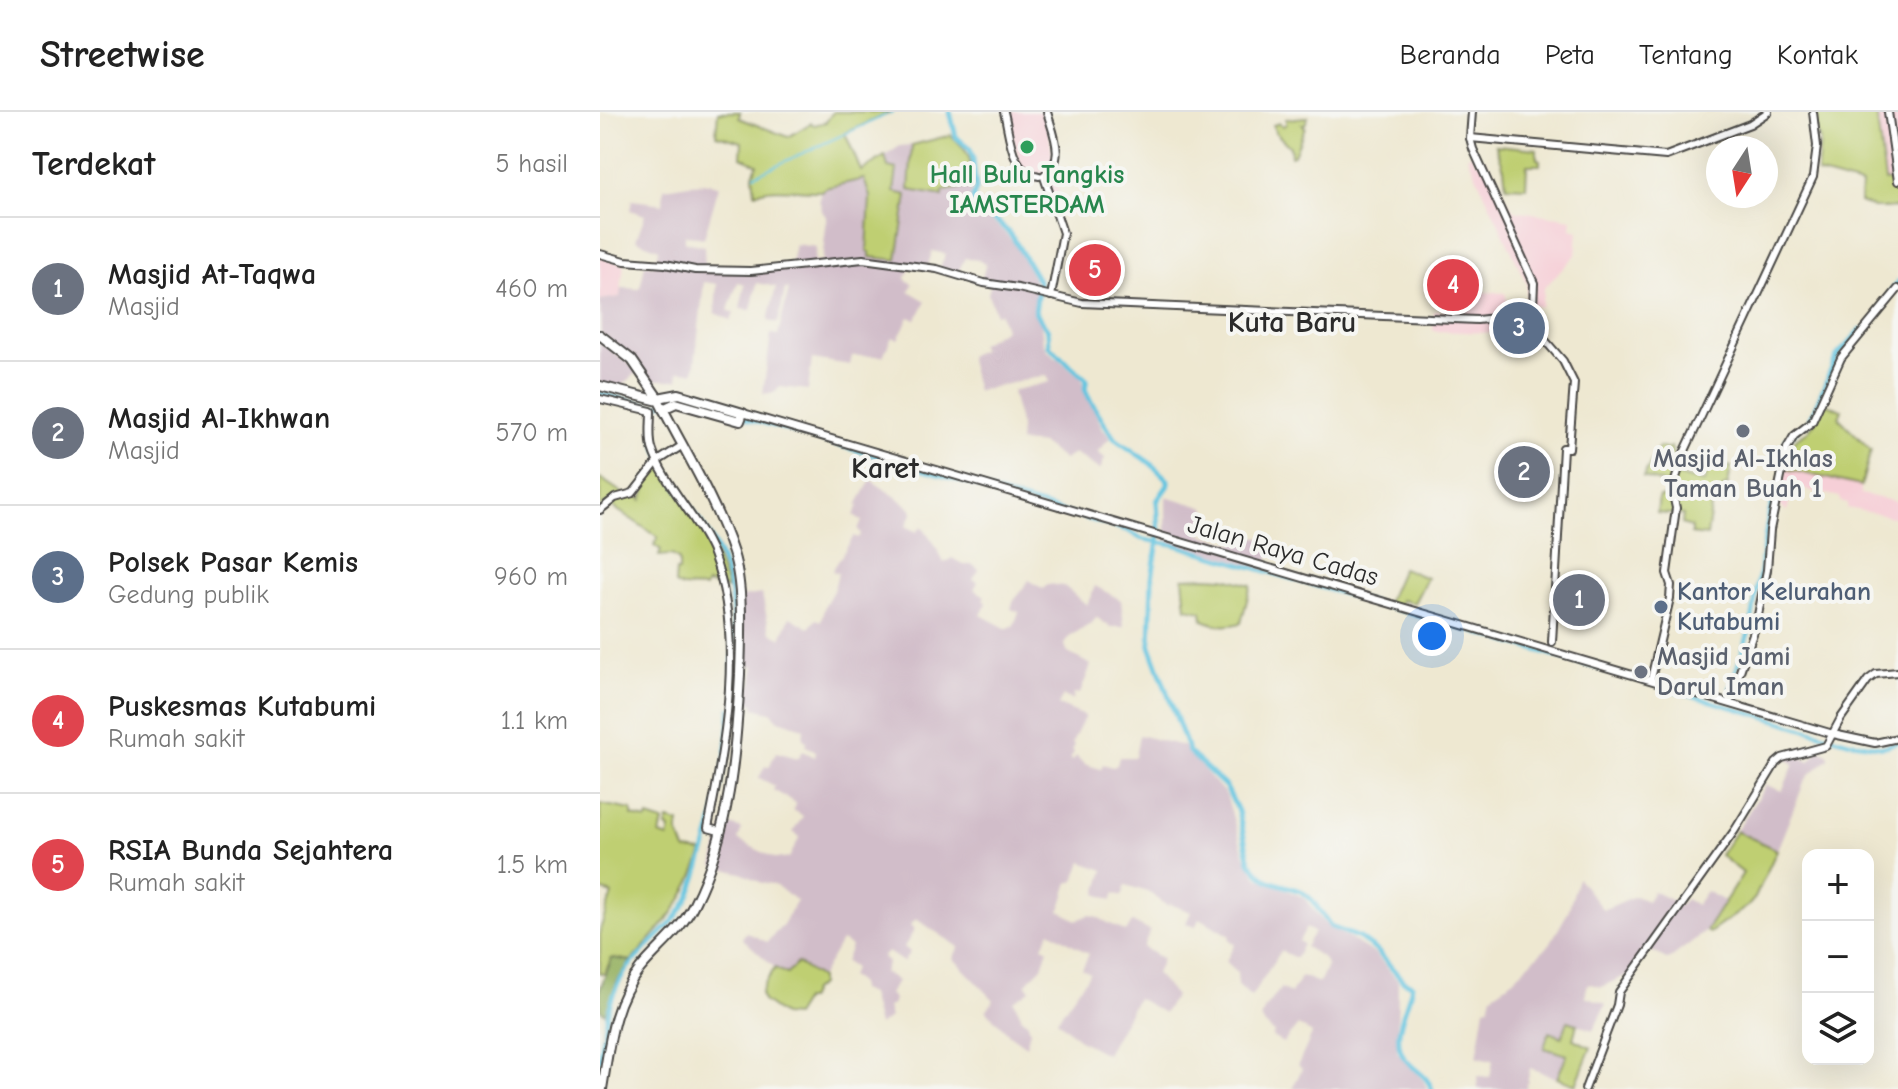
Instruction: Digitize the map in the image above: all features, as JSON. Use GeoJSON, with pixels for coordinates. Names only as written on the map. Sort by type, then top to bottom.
{"type":"FeatureCollection","features":[{"type":"Feature","properties":{"kind":"main road"},"geometry":{"type":"LineString","coordinates":[[600,335],[632,360],[683,445],[732,552],[741,619],[736,753],[715,830],[710,868],[690,914],[640,968],[624,995],[610,1037],[602,1089]]}},
{"type":"Feature","properties":{"kind":"main road","name":"Jalan Raya Cadas"},"geometry":{"type":"LineString","coordinates":[[600,386],[660,404],[679,394],[742,417]]}},
{"type":"Feature","properties":{"kind":"street"},"geometry":{"type":"LineString","coordinates":[[1004,112],[1018,165],[1027,174],[1042,176],[1051,170],[1058,158],[1047,112]]}},
{"type":"Feature","properties":{"kind":"street"},"geometry":{"type":"LineString","coordinates":[[600,254],[625,261],[695,270],[751,271],[863,259],[937,269],[984,283],[1079,303],[1471,320],[1523,315],[1533,307],[1534,283],[1471,139],[1473,112]]}},
{"type":"Feature","properties":{"kind":"street"},"geometry":{"type":"LineString","coordinates":[[1471,139],[1666,156],[1750,124],[1768,112]]}},
{"type":"Feature","properties":{"kind":"street"},"geometry":{"type":"LineString","coordinates":[[1651,679],[1671,590],[1667,573],[1676,508],[1672,490],[1684,453],[1813,177],[1817,146],[1813,112]]}},
{"type":"Feature","properties":{"kind":"street"},"geometry":{"type":"LineString","coordinates":[[1890,112],[1898,181]]}},
{"type":"Feature","properties":{"kind":"street"},"geometry":{"type":"LineString","coordinates":[[1893,141],[1898,161]]}},
{"type":"Feature","properties":{"kind":"street"},"geometry":{"type":"LineString","coordinates":[[1042,176],[1063,233],[1047,295]]}},
{"type":"Feature","properties":{"kind":"street"},"geometry":{"type":"LineString","coordinates":[[1729,703],[1758,619],[1770,530],[1789,443],[1812,422],[1841,358],[1898,289]]}},
{"type":"Feature","properties":{"kind":"street"},"geometry":{"type":"LineString","coordinates":[[1523,315],[1563,361],[1574,383],[1569,448],[1564,448],[1553,642],[1547,649]]}},
{"type":"Feature","properties":{"kind":"street"},"geometry":{"type":"LineString","coordinates":[[600,399],[651,411],[651,442],[705,536],[721,576],[729,621],[724,735],[715,830]]}},
{"type":"Feature","properties":{"kind":"street","name":"Jalan Raya Cadas"},"geometry":{"type":"LineString","coordinates":[[742,417],[1651,679],[1832,737],[1867,742],[1898,738]]}},
{"type":"Feature","properties":{"kind":"street"},"geometry":{"type":"LineString","coordinates":[[600,510],[615,498],[633,493],[661,458],[683,445]]}},
{"type":"Feature","properties":{"kind":"street"},"geometry":{"type":"LineString","coordinates":[[1553,642],[1559,645],[1559,652]]}},
{"type":"Feature","properties":{"kind":"street"},"geometry":{"type":"LineString","coordinates":[[1585,1089],[1618,996],[1691,888],[1735,830],[1779,760],[1821,749],[1873,675],[1898,672]]}},
{"type":"Feature","properties":{"kind":"shaded area"},"geometry":{"type":"Polygon","coordinates":[[[1006,112],[1045,112],[1054,162],[1063,169],[1056,180],[1060,196],[1068,209],[1061,214],[1048,194],[1045,179],[1048,172],[1035,176],[1020,166],[1006,112]]]}},
{"type":"Feature","properties":{"kind":"shaded area"},"geometry":{"type":"Polygon","coordinates":[[[1876,112],[1898,112],[1898,191],[1895,180],[1885,181],[1876,112]]]}},
{"type":"Feature","properties":{"kind":"shaded area"},"geometry":{"type":"Polygon","coordinates":[[[912,145],[909,190],[943,196],[942,191],[972,187],[969,206],[998,226],[1017,246],[1034,280],[1036,299],[1033,313],[1041,323],[1043,343],[1048,351],[1082,378],[1084,389],[1110,438],[1097,452],[1105,458],[1100,470],[1074,453],[1064,460],[1042,444],[1019,442],[1020,427],[1012,391],[1049,382],[1047,375],[977,391],[968,356],[982,350],[979,345],[1005,329],[1000,313],[996,314],[988,294],[991,284],[981,281],[986,264],[978,260],[965,258],[957,274],[940,267],[946,254],[932,251],[928,266],[912,264],[905,279],[913,284],[909,291],[926,301],[916,320],[909,317],[898,339],[892,337],[883,356],[852,356],[850,365],[812,359],[808,390],[780,387],[775,392],[763,394],[771,334],[778,335],[789,289],[785,289],[778,323],[768,321],[776,287],[757,283],[751,310],[740,309],[745,284],[738,282],[728,310],[734,313],[731,320],[715,313],[717,284],[704,282],[694,372],[679,371],[678,380],[651,380],[636,361],[601,333],[600,300],[620,297],[621,288],[640,289],[645,264],[655,265],[659,249],[636,240],[645,215],[630,210],[632,200],[663,204],[664,188],[709,183],[719,186],[704,238],[685,235],[685,242],[704,246],[705,271],[790,268],[795,244],[816,247],[814,261],[822,261],[827,218],[819,199],[821,191],[864,179],[870,197],[867,251],[896,260],[907,195],[894,193],[885,156],[900,146],[912,145]]]}},
{"type":"Feature","properties":{"kind":"shaded area"},"geometry":{"type":"Polygon","coordinates":[[[1472,154],[1476,162],[1485,158],[1513,210],[1572,219],[1571,229],[1578,231],[1576,255],[1544,288],[1541,307],[1533,305],[1526,316],[1495,323],[1494,333],[1433,331],[1434,311],[1466,312],[1467,291],[1505,293],[1508,304],[1525,305],[1527,284],[1467,156],[1472,154]]]}},
{"type":"Feature","properties":{"kind":"shaded area"},"geometry":{"type":"Polygon","coordinates":[[[600,257],[624,264],[620,297],[600,300],[600,257]]]}},
{"type":"Feature","properties":{"kind":"shaded area"},"geometry":{"type":"Polygon","coordinates":[[[600,342],[639,371],[624,384],[623,390],[600,384],[600,342]]]}},
{"type":"Feature","properties":{"kind":"shaded area"},"geometry":{"type":"Polygon","coordinates":[[[1786,469],[1861,486],[1861,494],[1898,502],[1898,518],[1847,508],[1848,503],[1840,501],[1840,497],[1793,487],[1787,511],[1779,505],[1786,469]]]}},
{"type":"Feature","properties":{"kind":"shaded area"},"geometry":{"type":"Polygon","coordinates":[[[871,480],[913,512],[906,526],[917,532],[922,526],[944,563],[952,558],[979,570],[973,579],[978,582],[974,589],[985,596],[983,600],[987,603],[981,615],[1007,629],[1014,625],[1019,612],[1011,609],[1013,602],[1029,580],[1043,589],[1048,584],[1064,586],[1087,605],[1095,586],[1121,600],[1124,627],[1110,627],[1096,617],[1068,638],[1065,645],[1068,653],[1091,665],[1080,694],[1074,693],[1073,700],[1063,696],[1058,705],[1085,716],[1072,743],[1074,752],[1070,760],[1073,761],[1076,756],[1084,764],[1101,769],[1103,764],[1113,767],[1117,765],[1119,757],[1135,757],[1139,735],[1183,746],[1226,795],[1244,854],[1257,877],[1303,897],[1325,924],[1375,954],[1398,981],[1397,1052],[1423,1080],[1427,1089],[1292,1089],[1302,1069],[1298,1065],[1312,1034],[1298,1025],[1283,1043],[1272,1037],[1274,1033],[1261,1018],[1281,988],[1291,994],[1301,976],[1319,983],[1327,966],[1322,957],[1305,947],[1314,932],[1306,928],[1299,941],[1303,944],[1296,958],[1281,951],[1251,997],[1238,985],[1237,973],[1226,961],[1235,944],[1229,939],[1230,936],[1200,918],[1195,927],[1186,923],[1191,912],[1170,904],[1168,906],[1148,892],[1126,885],[1122,896],[1115,893],[1112,900],[1097,894],[1104,870],[1082,862],[1074,882],[1069,882],[1060,911],[1077,920],[1095,916],[1126,932],[1132,922],[1150,931],[1143,947],[1162,959],[1156,974],[1175,996],[1164,1013],[1137,998],[1106,1054],[1081,1041],[1057,1020],[1090,973],[1082,969],[1089,954],[1050,931],[1043,946],[1048,949],[1042,967],[1026,983],[1030,990],[1014,1001],[1028,1023],[1030,1031],[1026,1046],[986,1011],[994,1000],[953,958],[959,947],[916,919],[910,925],[915,929],[904,947],[910,952],[903,962],[888,952],[882,957],[888,962],[884,972],[897,981],[889,994],[894,999],[892,1005],[887,1007],[890,1018],[878,1025],[870,994],[860,990],[859,983],[850,976],[854,968],[845,962],[851,946],[841,941],[820,978],[797,963],[787,974],[775,968],[742,938],[746,932],[767,942],[782,926],[797,901],[773,884],[713,866],[724,823],[742,829],[738,840],[774,858],[789,858],[800,837],[793,832],[803,816],[793,810],[796,803],[759,778],[776,752],[798,758],[803,751],[815,757],[816,751],[806,746],[804,728],[779,720],[771,712],[754,708],[755,704],[739,701],[741,685],[752,685],[754,666],[740,665],[740,597],[762,594],[770,632],[781,638],[790,617],[809,628],[816,619],[821,621],[838,573],[832,571],[854,536],[858,538],[861,534],[858,529],[862,521],[854,515],[871,480]]]}},
{"type":"Feature","properties":{"kind":"shaded area"},"geometry":{"type":"Polygon","coordinates":[[[1166,496],[1206,508],[1200,534],[1235,544],[1239,533],[1273,541],[1266,569],[1166,540],[1166,496]]]}},
{"type":"Feature","properties":{"kind":"shaded area"},"geometry":{"type":"Polygon","coordinates":[[[1819,750],[1828,754],[1829,758],[1804,783],[1777,850],[1736,831],[1766,785],[1782,791],[1794,764],[1786,758],[1796,754],[1809,762],[1819,750]]]}},
{"type":"Feature","properties":{"kind":"shaded area"},"geometry":{"type":"Polygon","coordinates":[[[1578,878],[1603,910],[1635,896],[1647,901],[1653,891],[1680,905],[1686,899],[1696,905],[1706,891],[1726,902],[1710,928],[1668,960],[1648,949],[1630,978],[1625,976],[1601,987],[1588,983],[1585,996],[1606,1004],[1593,1030],[1568,1021],[1562,1037],[1549,1032],[1567,1055],[1557,1078],[1530,1068],[1526,1089],[1478,1089],[1477,1076],[1490,1077],[1493,1060],[1477,1057],[1485,1008],[1489,1007],[1492,995],[1550,944],[1568,912],[1578,878]]]}},
{"type":"Feature","properties":{"kind":"green space"},"geometry":{"type":"Polygon","coordinates":[[[718,112],[740,112],[739,118],[788,137],[811,123],[826,122],[833,112],[892,112],[845,133],[861,171],[885,156],[888,167],[897,169],[894,192],[907,195],[897,260],[870,257],[867,251],[870,197],[864,179],[821,191],[779,189],[755,193],[753,175],[757,164],[741,157],[742,142],[716,135],[718,112]]]}},
{"type":"Feature","properties":{"kind":"green space"},"geometry":{"type":"Polygon","coordinates":[[[1816,112],[1876,112],[1885,181],[1895,180],[1898,208],[1875,208],[1860,202],[1861,185],[1817,173],[1820,141],[1815,126],[1816,112]]]}},
{"type":"Feature","properties":{"kind":"green space"},"geometry":{"type":"Polygon","coordinates":[[[1308,117],[1302,124],[1305,127],[1291,156],[1290,147],[1275,132],[1273,125],[1279,123],[1283,126],[1286,119],[1308,117]]]}},
{"type":"Feature","properties":{"kind":"green space"},"geometry":{"type":"Polygon","coordinates":[[[951,135],[969,158],[972,187],[943,191],[943,196],[909,190],[912,145],[951,135]]]}},
{"type":"Feature","properties":{"kind":"green space"},"geometry":{"type":"Polygon","coordinates":[[[1496,145],[1537,149],[1540,165],[1527,165],[1526,187],[1506,186],[1496,145]]]}},
{"type":"Feature","properties":{"kind":"green space"},"geometry":{"type":"Polygon","coordinates":[[[1824,403],[1842,410],[1839,418],[1871,450],[1861,486],[1786,469],[1790,447],[1808,431],[1824,403]]]}},
{"type":"Feature","properties":{"kind":"green space"},"geometry":{"type":"Polygon","coordinates":[[[1659,447],[1671,447],[1677,475],[1701,482],[1705,482],[1709,460],[1731,467],[1728,485],[1723,487],[1718,501],[1712,500],[1707,536],[1691,534],[1691,527],[1682,524],[1683,515],[1657,513],[1659,497],[1672,497],[1673,486],[1643,477],[1659,447]]]}},
{"type":"Feature","properties":{"kind":"green space"},"geometry":{"type":"Polygon","coordinates":[[[661,461],[707,533],[728,589],[707,584],[705,588],[675,584],[679,560],[672,555],[659,556],[661,550],[654,545],[658,537],[607,503],[600,506],[600,478],[630,498],[636,495],[642,500],[645,481],[661,461]]]}},
{"type":"Feature","properties":{"kind":"green space"},"geometry":{"type":"Polygon","coordinates":[[[1402,568],[1427,578],[1414,603],[1401,600],[1399,608],[1386,605],[1402,568]]]}},
{"type":"Feature","properties":{"kind":"green space"},"geometry":{"type":"Polygon","coordinates":[[[1206,577],[1251,585],[1241,623],[1213,624],[1203,620],[1202,611],[1186,608],[1183,578],[1206,577]]]}},
{"type":"Feature","properties":{"kind":"green space"},"geometry":{"type":"Polygon","coordinates":[[[600,804],[632,810],[632,816],[663,822],[660,835],[668,838],[668,820],[679,823],[678,832],[685,850],[703,852],[690,885],[665,923],[631,961],[612,958],[604,974],[600,973],[600,930],[612,894],[600,890],[600,804]]]}},
{"type":"Feature","properties":{"kind":"green space"},"geometry":{"type":"Polygon","coordinates":[[[1736,831],[1777,850],[1755,898],[1709,933],[1706,931],[1743,873],[1720,855],[1736,831]]]}},
{"type":"Feature","properties":{"kind":"green space"},"geometry":{"type":"Polygon","coordinates":[[[612,958],[631,961],[617,982],[606,1014],[600,1010],[600,989],[612,958]]]}},
{"type":"Feature","properties":{"kind":"green space"},"geometry":{"type":"Polygon","coordinates":[[[797,963],[820,978],[820,985],[812,991],[808,1000],[804,1000],[794,1016],[783,1015],[763,1001],[761,993],[775,968],[787,974],[797,963]]]}},
{"type":"Feature","properties":{"kind":"green space"},"geometry":{"type":"Polygon","coordinates":[[[1568,1021],[1577,1024],[1573,1039],[1591,1047],[1576,1085],[1557,1078],[1567,1055],[1544,1048],[1549,1032],[1562,1037],[1568,1021]]]}},
{"type":"Feature","properties":{"kind":"waterway"},"geometry":{"type":"LineString","coordinates":[[890,114],[894,112]]}},
{"type":"Feature","properties":{"kind":"waterway"},"geometry":{"type":"LineString","coordinates":[[950,112],[956,137],[970,149],[973,159],[974,204],[1012,236],[1039,282],[1035,312],[1048,330],[1049,346],[1087,380],[1085,389],[1090,400],[1114,438],[1168,480],[1157,501],[1159,534],[1152,578],[1150,646],[1189,752],[1226,787],[1238,811],[1250,862],[1259,873],[1269,881],[1301,891],[1312,900],[1331,927],[1360,938],[1377,951],[1403,981],[1412,985],[1399,1042],[1406,1060],[1424,1076],[1432,1089]]}},
{"type":"Feature","properties":{"kind":"waterway"},"geometry":{"type":"LineString","coordinates":[[755,175],[886,115]]}},
{"type":"Feature","properties":{"kind":"waterway"},"geometry":{"type":"LineString","coordinates":[[1890,295],[1898,282]]}},
{"type":"Feature","properties":{"kind":"waterway"},"geometry":{"type":"LineString","coordinates":[[1828,377],[1837,356],[1861,330]]}},
{"type":"Feature","properties":{"kind":"waterway"},"geometry":{"type":"LineString","coordinates":[[1808,423],[1826,381]]}},
{"type":"Feature","properties":{"kind":"waterway"},"geometry":{"type":"LineString","coordinates":[[600,393],[654,406]]}},
{"type":"Feature","properties":{"kind":"waterway"},"geometry":{"type":"LineString","coordinates":[[654,406],[682,399]]}},
{"type":"Feature","properties":{"kind":"waterway"},"geometry":{"type":"LineString","coordinates":[[725,412],[1128,531],[1141,539],[1175,545],[1850,742],[1883,747],[1898,742]]}},
{"type":"Feature","properties":{"kind":"waterway"},"geometry":{"type":"LineString","coordinates":[[653,429],[668,472],[711,538],[725,570],[732,603],[732,672]]}},
{"type":"Feature","properties":{"kind":"waterway"},"geometry":{"type":"LineString","coordinates":[[1782,459],[1786,440],[1797,430]]}},
{"type":"Feature","properties":{"kind":"waterway"},"geometry":{"type":"LineString","coordinates":[[1730,688],[1751,626],[1768,517],[1776,487]]}},
{"type":"Feature","properties":{"kind":"waterway"},"geometry":{"type":"LineString","coordinates":[[600,1061],[615,989],[635,959],[675,918],[696,880],[719,795],[730,709]]}},
{"type":"Feature","properties":{"kind":"place","name":"Hall Bulu Tangkis IAMSTERDAM"},"geometry":{"type":"Point","coordinates":[1027,147]}},
{"type":"Feature","properties":{"kind":"place","name":"RSIA Bunda Sejahtera"},"geometry":{"type":"Point","coordinates":[1095,270]}},
{"type":"Feature","properties":{"kind":"place","name":"Puskesmas Kutabumi"},"geometry":{"type":"Point","coordinates":[1453,285]}},
{"type":"Feature","properties":{"kind":"place","name":"Polsek Pasar Kemis"},"geometry":{"type":"Point","coordinates":[1519,328]}},
{"type":"Feature","properties":{"kind":"place","name":"Masjid Al-Ikhlas Taman Buah 1"},"geometry":{"type":"Point","coordinates":[1743,431]}},
{"type":"Feature","properties":{"kind":"place","name":"Masjid Al-Ikhwan"},"geometry":{"type":"Point","coordinates":[1524,472]}},
{"type":"Feature","properties":{"kind":"place","name":"Masjid At-Taqwa"},"geometry":{"type":"Point","coordinates":[1579,600]}},
{"type":"Feature","properties":{"kind":"place","name":"Kantor Kelurahan Kutabumi"},"geometry":{"type":"Point","coordinates":[1661,607]}},
{"type":"Feature","properties":{"kind":"place","name":"Masjid Jami Darul Iman"},"geometry":{"type":"Point","coordinates":[1641,672]}},
{"type":"Feature","properties":{"kind":"district","name":"Kuta Baru"},"geometry":{"type":"Point","coordinates":[1292,322]}},
{"type":"Feature","properties":{"kind":"district","name":"Karet"},"geometry":{"type":"Point","coordinates":[885,468]}}]}
